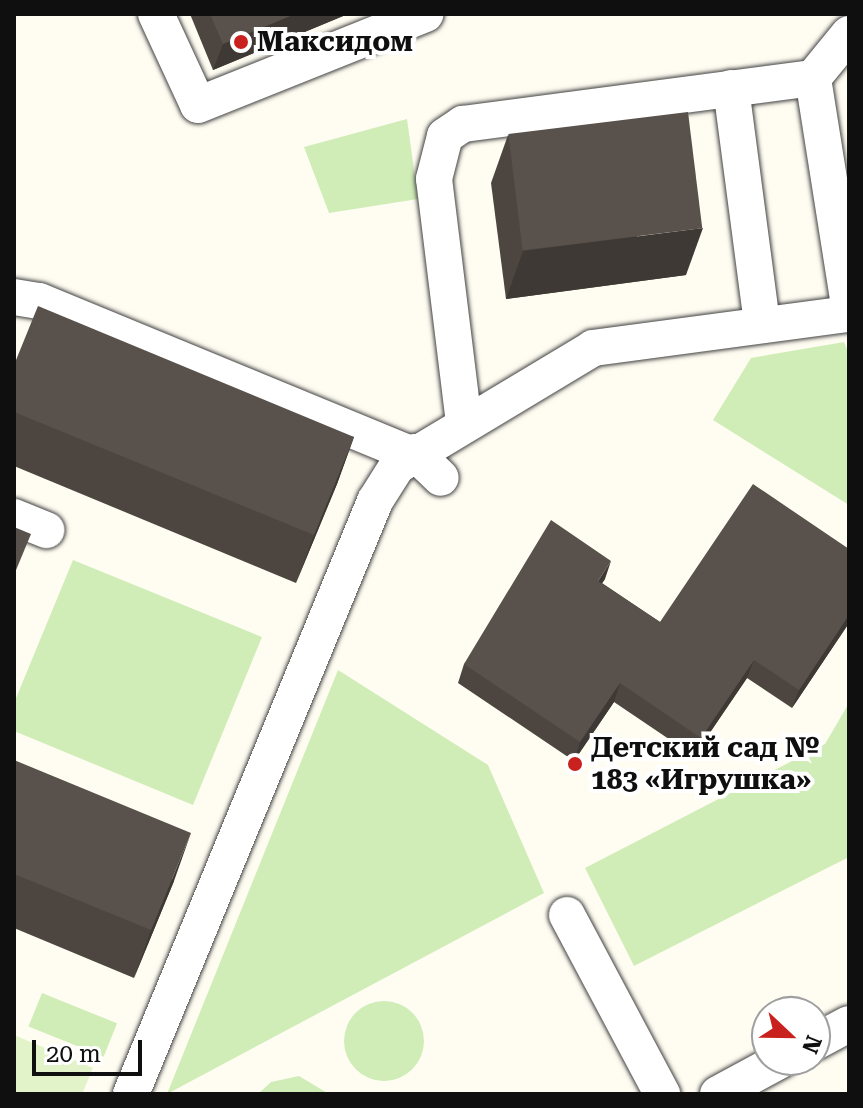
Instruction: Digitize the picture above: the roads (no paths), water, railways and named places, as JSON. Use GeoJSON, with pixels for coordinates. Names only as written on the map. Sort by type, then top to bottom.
{"type":"FeatureCollection","features":[{"type":"Feature","properties":{"kind":"lane"},"geometry":{"type":"LineString","coordinates":[[156,14],[198,105],[426,14]]}},
{"type":"Feature","properties":{"kind":"lane"},"geometry":{"type":"LineString","coordinates":[[464,423],[434,179],[445,136],[463,124],[813,78],[849,34]]}},
{"type":"Feature","properties":{"kind":"lane"},"geometry":{"type":"LineString","coordinates":[[813,78],[849,306]]}},
{"type":"Feature","properties":{"kind":"lane"},"geometry":{"type":"LineString","coordinates":[[731,88],[762,325]]}},
{"type":"Feature","properties":{"kind":"lane"},"geometry":{"type":"LineString","coordinates":[[14,297],[39,301],[412,453],[441,478]]}},
{"type":"Feature","properties":{"kind":"lane"},"geometry":{"type":"LineString","coordinates":[[131,1094],[375,501],[412,453],[593,348],[849,314]]}},
{"type":"Feature","properties":{"kind":"lane"},"geometry":{"type":"LineString","coordinates":[[567,915],[662,1094]]}},
{"type":"Feature","properties":{"kind":"lane"},"geometry":{"type":"LineString","coordinates":[[831,1034],[849,1024]]}},
{"type":"Feature","properties":{"kind":"lane"},"geometry":{"type":"LineString","coordinates":[[718,1094],[751,1076]]}},
{"type":"Feature","properties":{"kind":"place","name":"Максидом"},"geometry":{"type":"Point","coordinates":[241,42]}},
{"type":"Feature","properties":{"kind":"place","name":"Детский сад № 183 «Игрушка»"},"geometry":{"type":"Point","coordinates":[575,764]}}]}
